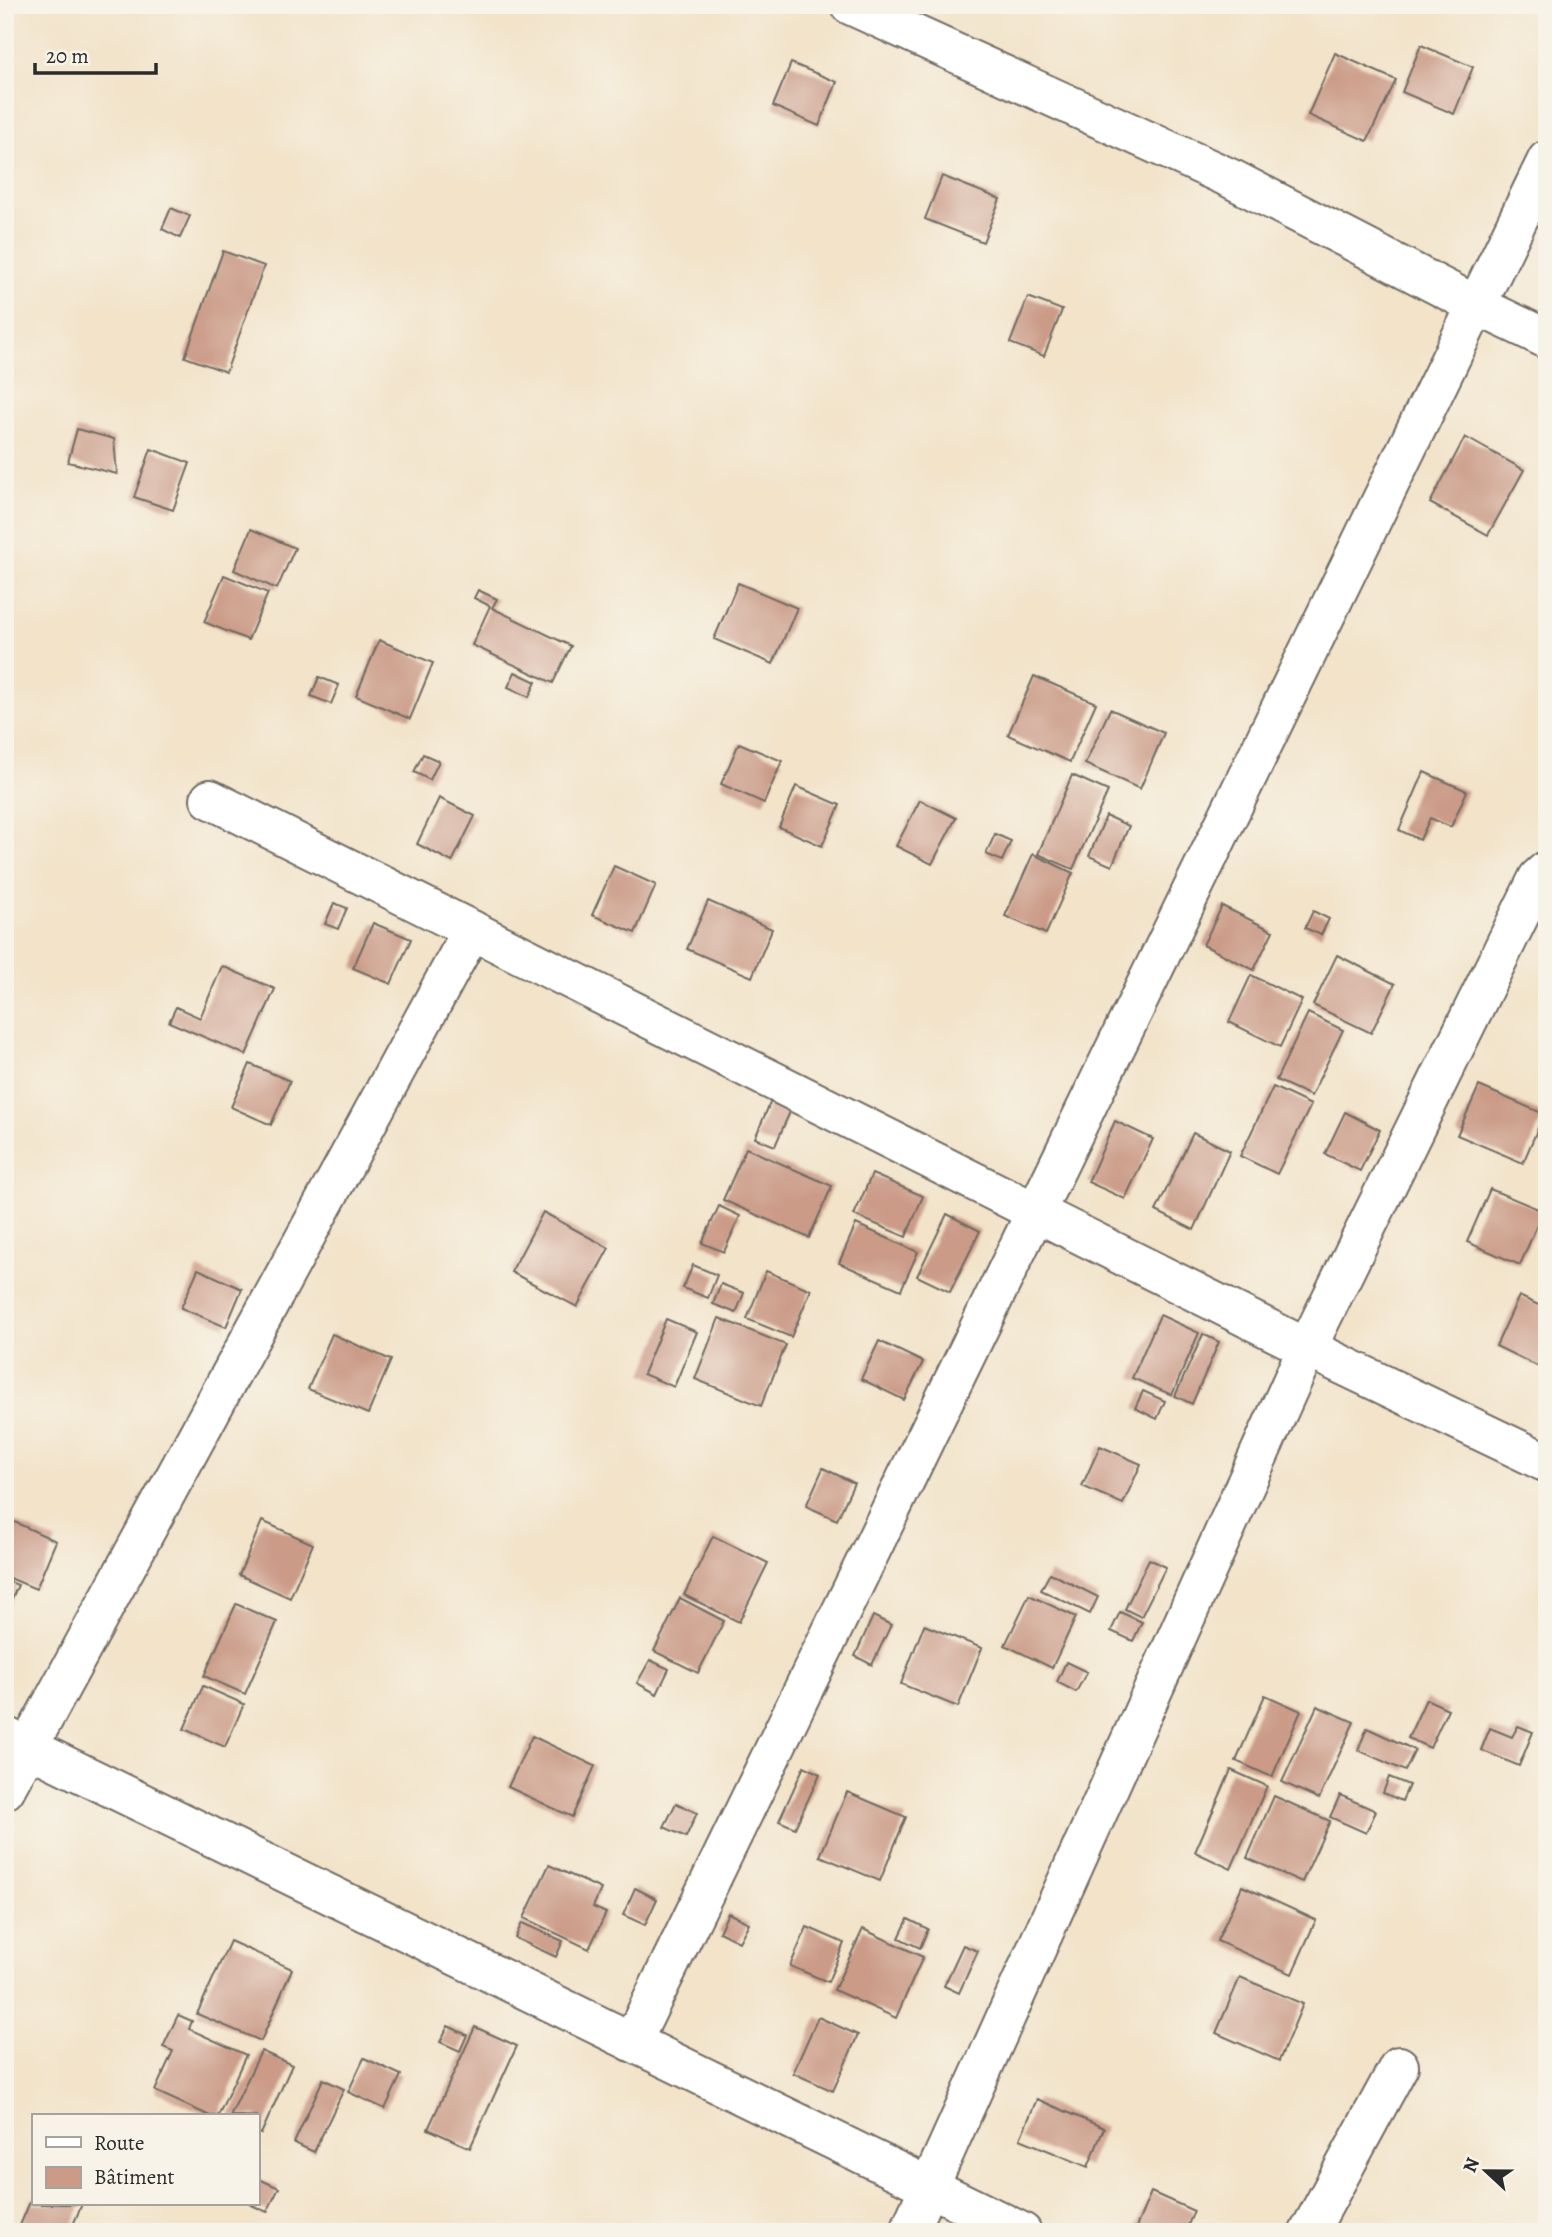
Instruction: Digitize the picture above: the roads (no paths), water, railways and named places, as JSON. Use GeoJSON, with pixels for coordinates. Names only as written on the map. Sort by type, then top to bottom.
{"type":"FeatureCollection","features":[{"type":"Feature","properties":{"kind":"street"},"geometry":{"type":"LineString","coordinates":[[850,5],[1232,179],[1476,305],[1547,338]]}},
{"type":"Feature","properties":{"kind":"street"},"geometry":{"type":"LineString","coordinates":[[632,2042],[1547,160]]}},
{"type":"Feature","properties":{"kind":"street"},"geometry":{"type":"LineString","coordinates":[[210,799],[1307,1348],[1547,1463]]}},
{"type":"Feature","properties":{"kind":"street"},"geometry":{"type":"LineString","coordinates":[[909,2232],[1307,1348],[1538,878],[1547,870]]}},
{"type":"Feature","properties":{"kind":"street"},"geometry":{"type":"LineString","coordinates":[[5,1790],[17,1741],[472,930]]}},
{"type":"Feature","properties":{"kind":"street"},"geometry":{"type":"LineString","coordinates":[[17,1741],[1022,2232]]}},
{"type":"Feature","properties":{"kind":"street"},"geometry":{"type":"LineString","coordinates":[[1309,2232],[1399,2066]]}}]}
